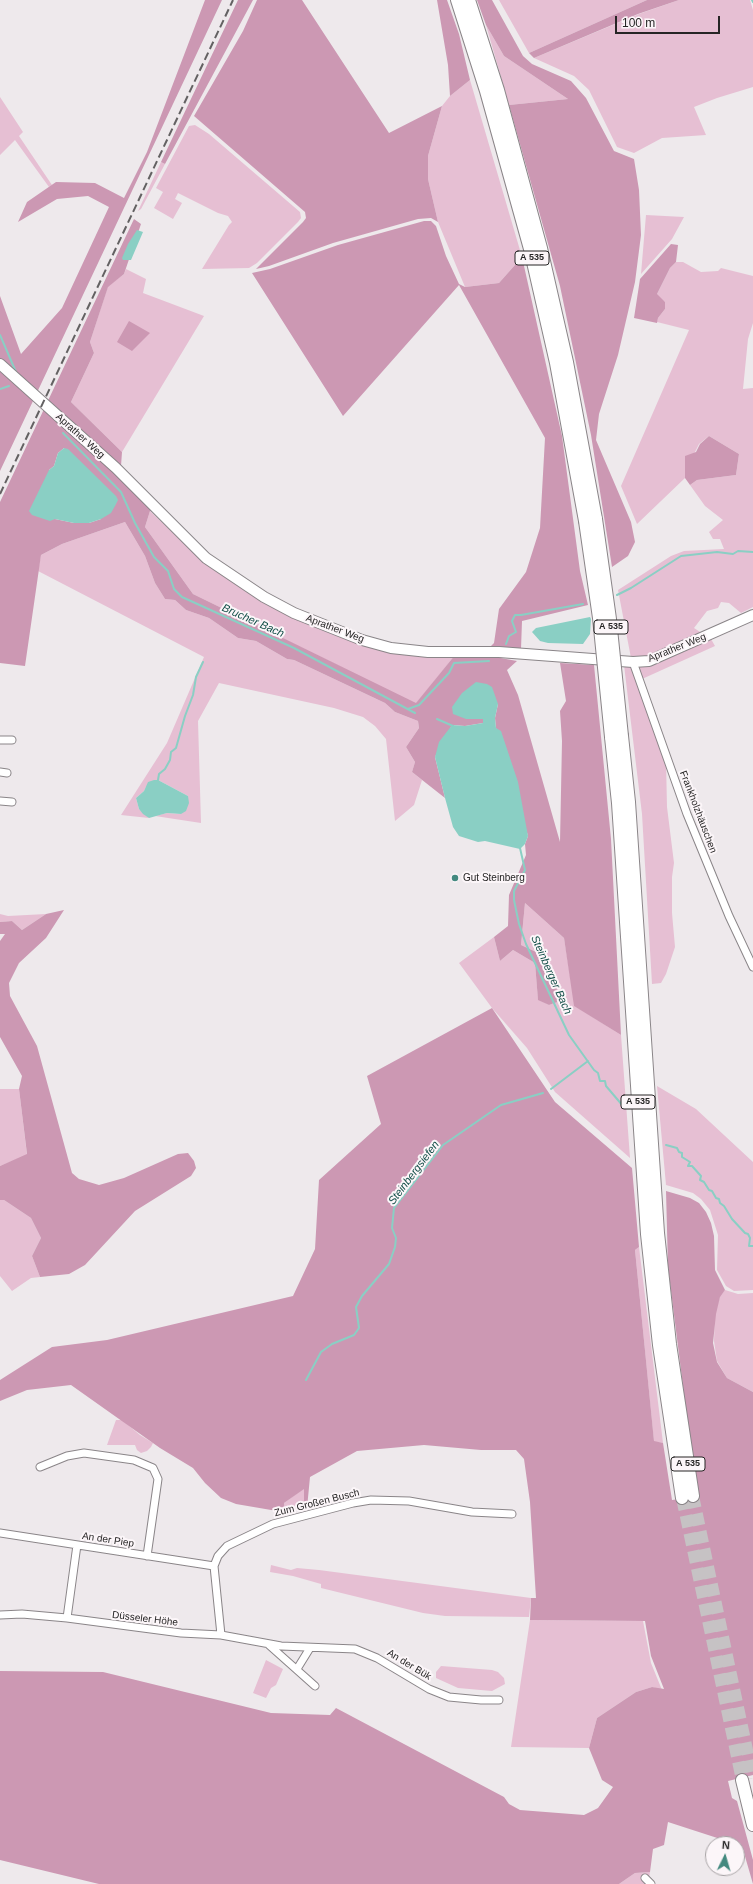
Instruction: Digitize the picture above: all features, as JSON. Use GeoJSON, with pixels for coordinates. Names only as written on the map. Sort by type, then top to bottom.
{"type":"FeatureCollection","features":[{"type":"Feature","properties":{"kind":"highway","name":"A 535"},"geometry":{"type":"LineString","coordinates":[[457,0],[486,91],[530,249],[591,520]]}},
{"type":"Feature","properties":{"kind":"highway","name":"A 535"},"geometry":{"type":"LineString","coordinates":[[469,0],[498,90],[544,261],[567,362],[591,520],[599,618],[617,737],[618,811],[634,969],[653,1233],[659,1345],[688,1497]]}},
{"type":"Feature","properties":{"kind":"highway"},"geometry":{"type":"LineString","coordinates":[[749,1779],[753,1825]]}},
{"type":"Feature","properties":{"kind":"street","name":"Aprather Weg"},"geometry":{"type":"LineString","coordinates":[[0,364],[116,468],[206,558],[264,597],[294,613],[362,640],[408,650],[499,652],[633,662],[649,661],[753,615]]}},
{"type":"Feature","properties":{"kind":"street","name":"Frankholzhäuschen"},"geometry":{"type":"LineString","coordinates":[[633,662],[687,814],[729,916],[753,967]]}},
{"type":"Feature","properties":{"kind":"street"},"geometry":{"type":"LineString","coordinates":[[0,740],[12,740]]}},
{"type":"Feature","properties":{"kind":"street"},"geometry":{"type":"LineString","coordinates":[[0,802],[12,802]]}},
{"type":"Feature","properties":{"kind":"street"},"geometry":{"type":"LineString","coordinates":[[40,1467],[67,1456],[84,1452],[134,1460],[153,1468],[158,1479],[147,1556]]}},
{"type":"Feature","properties":{"kind":"street","name":"Zum Großen Busch"},"geometry":{"type":"LineString","coordinates":[[214,1566],[218,1556],[227,1546],[273,1524],[353,1503],[372,1500],[409,1501],[460,1511],[512,1514]]}},
{"type":"Feature","properties":{"kind":"street","name":"An der Piep"},"geometry":{"type":"LineString","coordinates":[[0,1533],[214,1566]]}},
{"type":"Feature","properties":{"kind":"street"},"geometry":{"type":"LineString","coordinates":[[67,1618],[77,1545]]}},
{"type":"Feature","properties":{"kind":"street"},"geometry":{"type":"LineString","coordinates":[[214,1566],[221,1635]]}},
{"type":"Feature","properties":{"kind":"street","name":"Düsseler Höhe"},"geometry":{"type":"LineString","coordinates":[[0,1615],[22,1614],[67,1618],[173,1632],[221,1635]]}},
{"type":"Feature","properties":{"kind":"street","name":"An der Bük"},"geometry":{"type":"LineString","coordinates":[[221,1635],[269,1645],[310,1648],[334,1647],[355,1650],[377,1658],[449,1697],[499,1700]]}},
{"type":"Feature","properties":{"kind":"street","name":"An der Bük"},"geometry":{"type":"LineString","coordinates":[[269,1645],[315,1686]]}},
{"type":"Feature","properties":{"kind":"street"},"geometry":{"type":"LineString","coordinates":[[297,1669],[310,1648]]}},
{"type":"Feature","properties":{"kind":"street"},"geometry":{"type":"LineString","coordinates":[[646,1878],[651,1884]]}},
{"type":"Feature","properties":{"kind":"shaded area"},"geometry":{"type":"Polygon","coordinates":[[[205,0],[222,0],[0,471],[0,296],[21,354],[62,308],[109,207],[88,196],[57,199],[18,222],[27,202],[56,182],[95,183],[124,198],[147,152],[205,0]]]}},
{"type":"Feature","properties":{"kind":"shaded area"},"geometry":{"type":"Polygon","coordinates":[[[238,0],[253,0],[165,164],[161,162],[238,0]]]}},
{"type":"Feature","properties":{"kind":"shaded area"},"geometry":{"type":"Polygon","coordinates":[[[257,0],[302,0],[389,133],[442,106],[428,156],[428,179],[438,222],[431,218],[418,219],[333,243],[269,266],[256,269],[303,222],[306,218],[305,212],[194,116],[243,31],[257,0]]]}},
{"type":"Feature","properties":{"kind":"shaded area"},"geometry":{"type":"Polygon","coordinates":[[[437,0],[447,0],[459,34],[470,80],[450,96],[448,65],[437,0]]]}},
{"type":"Feature","properties":{"kind":"shaded area"},"geometry":{"type":"Polygon","coordinates":[[[477,0],[492,0],[523,56],[532,64],[571,81],[586,98],[614,151],[634,159],[639,190],[641,235],[635,282],[618,355],[599,414],[596,440],[631,522],[635,542],[628,556],[612,567],[591,435],[560,286],[509,105],[568,99],[504,56],[486,25],[477,0]]]}},
{"type":"Feature","properties":{"kind":"shaded area"},"geometry":{"type":"Polygon","coordinates":[[[499,0],[647,0],[529,53],[499,0]]]}},
{"type":"Feature","properties":{"kind":"shaded area"},"geometry":{"type":"Polygon","coordinates":[[[647,0],[679,0],[638,14],[534,58],[529,53],[647,0]]]}},
{"type":"Feature","properties":{"kind":"shaded area"},"geometry":{"type":"Polygon","coordinates":[[[679,0],[750,0],[753,10],[753,87],[694,107],[706,135],[662,138],[634,153],[617,147],[589,90],[574,76],[534,58],[639,14],[679,0]]]}},
{"type":"Feature","properties":{"kind":"shaded area"},"geometry":{"type":"Polygon","coordinates":[[[486,25],[504,56],[568,99],[509,105],[486,25]]]}},
{"type":"Feature","properties":{"kind":"shaded area"},"geometry":{"type":"Polygon","coordinates":[[[470,80],[522,257],[499,283],[465,287],[438,222],[428,179],[428,156],[442,106],[450,96],[470,80]]]}},
{"type":"Feature","properties":{"kind":"shaded area"},"geometry":{"type":"Polygon","coordinates":[[[0,97],[23,132],[19,136],[52,185],[49,187],[15,140],[0,155],[0,97]]]}},
{"type":"Feature","properties":{"kind":"shaded area"},"geometry":{"type":"Polygon","coordinates":[[[195,125],[209,134],[300,212],[301,218],[298,222],[257,263],[249,268],[202,269],[232,222],[228,216],[218,213],[178,193],[175,199],[182,203],[173,219],[154,208],[163,192],[156,188],[189,126],[195,125]]]}},
{"type":"Feature","properties":{"kind":"shaded area"},"geometry":{"type":"Polygon","coordinates":[[[161,162],[165,164],[141,209],[138,211],[161,162]]]}},
{"type":"Feature","properties":{"kind":"shaded area"},"geometry":{"type":"Polygon","coordinates":[[[646,215],[684,217],[672,239],[641,274],[646,215]]]}},
{"type":"Feature","properties":{"kind":"shaded area"},"geometry":{"type":"Polygon","coordinates":[[[134,219],[141,224],[124,274],[108,287],[90,342],[94,353],[71,402],[122,452],[121,466],[171,518],[150,511],[145,527],[193,594],[416,703],[455,655],[484,655],[517,661],[507,670],[518,695],[560,842],[562,741],[560,711],[566,701],[560,663],[594,665],[611,839],[621,1035],[574,1006],[564,938],[525,903],[521,945],[547,957],[560,1001],[549,1005],[538,1000],[535,963],[513,950],[500,961],[494,937],[508,926],[509,895],[526,855],[525,844],[528,836],[496,728],[495,718],[498,704],[466,719],[483,719],[483,723],[465,726],[452,725],[435,757],[445,798],[412,772],[415,762],[406,747],[419,728],[418,721],[395,712],[385,703],[294,660],[287,659],[256,641],[238,638],[209,618],[186,610],[175,600],[165,599],[155,583],[145,556],[125,522],[62,544],[41,555],[25,666],[0,663],[0,502],[134,219]],[[64,448],[58,453],[54,466],[49,470],[55,519],[74,523],[89,523],[101,519],[64,448]]]}},
{"type":"Feature","properties":{"kind":"shaded area"},"geometry":{"type":"Polygon","coordinates":[[[424,221],[431,221],[436,226],[446,256],[459,284],[465,287],[499,283],[522,257],[562,436],[580,571],[588,605],[522,621],[521,649],[490,647],[494,643],[499,609],[526,572],[540,528],[545,438],[459,285],[343,416],[252,273],[270,269],[338,245],[424,221]]]}},
{"type":"Feature","properties":{"kind":"shaded area"},"geometry":{"type":"Polygon","coordinates":[[[137,230],[143,232],[131,260],[123,260],[122,258],[128,244],[137,230]]]}},
{"type":"Feature","properties":{"kind":"shaded area"},"geometry":{"type":"Polygon","coordinates":[[[671,244],[678,245],[676,262],[670,268],[657,294],[665,302],[665,309],[658,318],[657,323],[634,318],[640,279],[671,244]]]}},
{"type":"Feature","properties":{"kind":"shaded area"},"geometry":{"type":"Polygon","coordinates":[[[676,262],[683,262],[701,272],[718,271],[721,268],[753,276],[753,323],[748,339],[743,389],[753,388],[753,607],[741,613],[729,603],[721,602],[718,608],[707,611],[694,628],[711,639],[715,646],[642,679],[666,761],[667,807],[674,863],[672,877],[672,913],[675,947],[666,974],[661,983],[652,984],[642,814],[624,665],[631,658],[618,590],[671,556],[684,551],[724,549],[720,539],[713,539],[709,532],[723,520],[705,506],[690,485],[697,480],[736,475],[739,454],[709,436],[699,444],[686,470],[685,478],[637,524],[621,486],[689,330],[657,322],[658,318],[665,309],[665,302],[658,298],[657,294],[670,268],[676,262]]]}},
{"type":"Feature","properties":{"kind":"shaded area"},"geometry":{"type":"Polygon","coordinates":[[[126,269],[146,279],[143,293],[204,316],[122,452],[71,402],[94,353],[90,342],[108,286],[124,274],[126,269]]]}},
{"type":"Feature","properties":{"kind":"shaded area"},"geometry":{"type":"Polygon","coordinates":[[[129,321],[150,333],[132,351],[117,342],[129,321]]]}},
{"type":"Feature","properties":{"kind":"shaded area"},"geometry":{"type":"Polygon","coordinates":[[[709,436],[739,454],[736,475],[697,480],[690,485],[685,478],[685,456],[696,452],[700,444],[709,436]]]}},
{"type":"Feature","properties":{"kind":"shaded area"},"geometry":{"type":"Polygon","coordinates":[[[64,448],[68,449],[116,496],[118,500],[111,513],[101,519],[89,523],[74,523],[55,519],[50,521],[32,515],[29,511],[49,470],[54,466],[58,453],[64,448]]]}},
{"type":"Feature","properties":{"kind":"shaded area"},"geometry":{"type":"Polygon","coordinates":[[[150,511],[208,566],[283,613],[335,635],[392,652],[455,655],[416,704],[193,594],[145,527],[150,511]]]}},
{"type":"Feature","properties":{"kind":"shaded area"},"geometry":{"type":"Polygon","coordinates":[[[125,522],[145,556],[155,583],[165,599],[175,600],[186,610],[209,618],[238,638],[256,641],[287,659],[294,660],[385,703],[395,712],[418,721],[419,728],[406,747],[415,762],[412,772],[422,780],[414,805],[395,821],[386,739],[375,726],[363,717],[334,708],[219,683],[198,721],[201,823],[155,816],[167,813],[181,814],[188,796],[158,780],[146,787],[144,791],[136,798],[139,809],[149,818],[121,815],[167,743],[204,657],[38,571],[41,555],[62,544],[125,522]]]}},
{"type":"Feature","properties":{"kind":"shaded area"},"geometry":{"type":"Polygon","coordinates":[[[590,617],[590,634],[583,644],[548,643],[540,641],[532,632],[536,628],[590,617]]]}},
{"type":"Feature","properties":{"kind":"shaded area"},"geometry":{"type":"Polygon","coordinates":[[[476,682],[487,684],[492,687],[498,704],[495,718],[496,728],[501,731],[518,782],[528,836],[525,844],[520,849],[485,841],[478,842],[459,836],[453,827],[445,798],[435,757],[439,742],[452,725],[465,726],[483,723],[483,719],[466,719],[453,714],[452,707],[462,693],[476,682]]]}},
{"type":"Feature","properties":{"kind":"shaded area"},"geometry":{"type":"Polygon","coordinates":[[[158,780],[188,796],[189,803],[186,811],[181,814],[167,813],[149,818],[143,814],[139,809],[136,798],[144,791],[148,782],[158,780]]]}},
{"type":"Feature","properties":{"kind":"shaded area"},"geometry":{"type":"Polygon","coordinates":[[[525,903],[564,938],[575,1006],[621,1035],[630,1158],[555,1092],[527,1048],[492,1008],[459,963],[494,937],[500,961],[513,950],[535,963],[538,999],[549,1005],[559,1001],[547,957],[521,945],[525,903]]]}},
{"type":"Feature","properties":{"kind":"shaded area"},"geometry":{"type":"Polygon","coordinates":[[[64,910],[46,938],[19,963],[9,983],[10,996],[37,1046],[72,1173],[79,1179],[99,1185],[124,1178],[178,1154],[188,1153],[194,1161],[196,1168],[191,1176],[135,1211],[85,1265],[69,1274],[40,1277],[32,1256],[41,1238],[31,1218],[4,1200],[0,1200],[0,1166],[27,1154],[19,1089],[22,1076],[0,1037],[0,941],[5,934],[0,934],[0,922],[12,921],[22,930],[46,914],[64,910]]]}},
{"type":"Feature","properties":{"kind":"shaded area"},"geometry":{"type":"Polygon","coordinates":[[[0,914],[8,916],[46,914],[22,930],[12,921],[0,922],[0,914]]]}},
{"type":"Feature","properties":{"kind":"shaded area"},"geometry":{"type":"Polygon","coordinates":[[[492,1008],[555,1102],[632,1168],[639,1247],[635,1250],[654,1441],[663,1443],[672,1500],[697,1497],[668,1267],[666,1191],[690,1198],[699,1203],[706,1212],[711,1223],[714,1236],[715,1270],[725,1290],[720,1297],[716,1314],[713,1343],[717,1362],[727,1378],[753,1392],[753,1775],[728,1781],[732,1798],[737,1801],[753,1860],[753,1884],[745,1856],[745,1836],[711,1836],[668,1822],[664,1845],[653,1849],[650,1872],[635,1873],[619,1884],[99,1884],[0,1860],[0,1671],[103,1672],[271,1713],[330,1715],[336,1708],[504,1797],[509,1804],[520,1810],[584,1815],[598,1808],[613,1787],[602,1780],[589,1748],[597,1718],[636,1692],[652,1687],[664,1689],[651,1656],[645,1621],[530,1620],[531,1598],[536,1598],[530,1502],[524,1459],[516,1450],[481,1450],[424,1445],[357,1451],[310,1477],[307,1508],[304,1506],[304,1489],[284,1503],[285,1514],[277,1517],[277,1511],[236,1504],[221,1498],[205,1483],[193,1468],[160,1448],[71,1385],[27,1390],[0,1401],[0,1380],[52,1347],[107,1340],[293,1296],[315,1249],[319,1180],[381,1124],[367,1076],[492,1008]]]}},
{"type":"Feature","properties":{"kind":"shaded area"},"geometry":{"type":"Polygon","coordinates":[[[657,1086],[696,1109],[753,1162],[753,1290],[734,1291],[726,1286],[717,1270],[718,1235],[710,1210],[701,1199],[693,1193],[666,1185],[657,1086]]]}},
{"type":"Feature","properties":{"kind":"shaded area"},"geometry":{"type":"Polygon","coordinates":[[[0,1089],[19,1089],[27,1155],[0,1166],[0,1089]]]}},
{"type":"Feature","properties":{"kind":"shaded area"},"geometry":{"type":"Polygon","coordinates":[[[0,1200],[4,1200],[31,1218],[41,1238],[32,1256],[40,1277],[31,1278],[12,1291],[0,1276],[0,1200]]]}},
{"type":"Feature","properties":{"kind":"shaded area"},"geometry":{"type":"Polygon","coordinates":[[[639,1247],[663,1443],[654,1442],[635,1250],[639,1247]]]}},
{"type":"Feature","properties":{"kind":"shaded area"},"geometry":{"type":"Polygon","coordinates":[[[725,1290],[738,1294],[753,1293],[753,1392],[727,1378],[717,1361],[714,1341],[715,1314],[720,1296],[725,1290]]]}},
{"type":"Feature","properties":{"kind":"shaded area"},"geometry":{"type":"Polygon","coordinates":[[[116,1420],[122,1420],[140,1435],[153,1443],[151,1447],[147,1451],[141,1453],[137,1450],[135,1445],[107,1445],[116,1420]]]}},
{"type":"Feature","properties":{"kind":"shaded area"},"geometry":{"type":"Polygon","coordinates":[[[304,1488],[304,1506],[285,1513],[284,1503],[304,1488]]]}},
{"type":"Feature","properties":{"kind":"shaded area"},"geometry":{"type":"Polygon","coordinates":[[[271,1565],[291,1570],[297,1568],[319,1570],[531,1598],[529,1617],[445,1616],[423,1613],[321,1588],[321,1584],[293,1576],[270,1572],[271,1565]]]}},
{"type":"Feature","properties":{"kind":"shaded area"},"geometry":{"type":"Polygon","coordinates":[[[530,1620],[643,1621],[651,1663],[662,1690],[652,1687],[636,1692],[597,1718],[589,1748],[511,1747],[530,1620]]]}},
{"type":"Feature","properties":{"kind":"shaded area"},"geometry":{"type":"Polygon","coordinates":[[[266,1660],[283,1669],[276,1685],[271,1688],[266,1698],[253,1693],[266,1660]]]}},
{"type":"Feature","properties":{"kind":"shaded area"},"geometry":{"type":"Polygon","coordinates":[[[441,1666],[492,1670],[498,1672],[504,1678],[505,1684],[492,1691],[458,1688],[436,1678],[436,1672],[441,1666]]]}},
{"type":"Feature","properties":{"kind":"shaded area"},"geometry":{"type":"Polygon","coordinates":[[[650,1872],[648,1884],[619,1884],[635,1873],[650,1872]]]}},
{"type":"Feature","properties":{"kind":"waterway"},"geometry":{"type":"LineString","coordinates":[[0,335],[16,372]]}},
{"type":"Feature","properties":{"kind":"waterway","name":"Brucher Bach"},"geometry":{"type":"LineString","coordinates":[[0,389],[9,386]]}},
{"type":"Feature","properties":{"kind":"waterway","name":"Brucher Bach"},"geometry":{"type":"LineString","coordinates":[[63,433],[121,492],[135,523],[154,557],[168,571],[174,589],[182,597],[294,648],[415,713]]}},
{"type":"Feature","properties":{"kind":"waterway","name":"Brucher Bach"},"geometry":{"type":"LineString","coordinates":[[617,595],[631,588],[681,556],[717,552],[733,554],[738,551],[753,552]]}},
{"type":"Feature","properties":{"kind":"waterway","name":"Brucher Bach"},"geometry":{"type":"LineString","coordinates":[[506,644],[509,636],[516,632],[512,621],[515,615],[583,604]]}},
{"type":"Feature","properties":{"kind":"waterway","name":"Brucher Bach"},"geometry":{"type":"LineString","coordinates":[[408,709],[419,705],[449,673],[454,663],[489,661]]}},
{"type":"Feature","properties":{"kind":"waterway"},"geometry":{"type":"LineString","coordinates":[[158,780],[159,774],[165,769],[170,760],[171,752],[176,748],[185,716],[193,695],[196,677],[203,662]]}},
{"type":"Feature","properties":{"kind":"waterway","name":"Steinberger Bach"},"geometry":{"type":"LineString","coordinates":[[437,719],[453,726]]}},
{"type":"Feature","properties":{"kind":"waterway","name":"Steinberger Bach"},"geometry":{"type":"LineString","coordinates":[[520,848],[525,870],[514,891],[514,900],[519,924],[526,944],[569,1035],[594,1070],[598,1073],[600,1081],[605,1081],[606,1086],[623,1106]]}},
{"type":"Feature","properties":{"kind":"waterway","name":"Steinbergsiefen"},"geometry":{"type":"LineString","coordinates":[[551,1089],[588,1061]]}},
{"type":"Feature","properties":{"kind":"waterway","name":"Steinbergsiefen"},"geometry":{"type":"LineString","coordinates":[[306,1380],[321,1352],[332,1344],[354,1335],[359,1328],[356,1307],[362,1296],[389,1264],[395,1247],[396,1238],[392,1228],[394,1208],[443,1145],[501,1105],[543,1093]]}},
{"type":"Feature","properties":{"kind":"waterway","name":"Steinberger Bach"},"geometry":{"type":"LineString","coordinates":[[666,1145],[677,1148],[679,1152],[682,1153],[682,1157],[690,1162],[688,1166],[692,1166],[701,1176],[700,1180],[704,1182],[716,1198],[719,1199],[720,1203],[724,1206],[732,1219],[745,1233],[748,1234],[750,1238],[749,1246],[753,1246]]}},
{"type":"Feature","properties":{"kind":"tunnel"},"geometry":{"type":"LineString","coordinates":[[693,1496],[753,1778]]}},
{"type":"Feature","properties":{"kind":"tunnel"},"geometry":{"type":"LineString","coordinates":[[682,1498],[742,1780]]}},
{"type":"Feature","properties":{"kind":"railway"},"geometry":{"type":"LineString","coordinates":[[0,494],[233,0]]}},
{"type":"Feature","properties":{"kind":"place","name":"Gut Steinberg"},"geometry":{"type":"Point","coordinates":[455,878]}}]}
